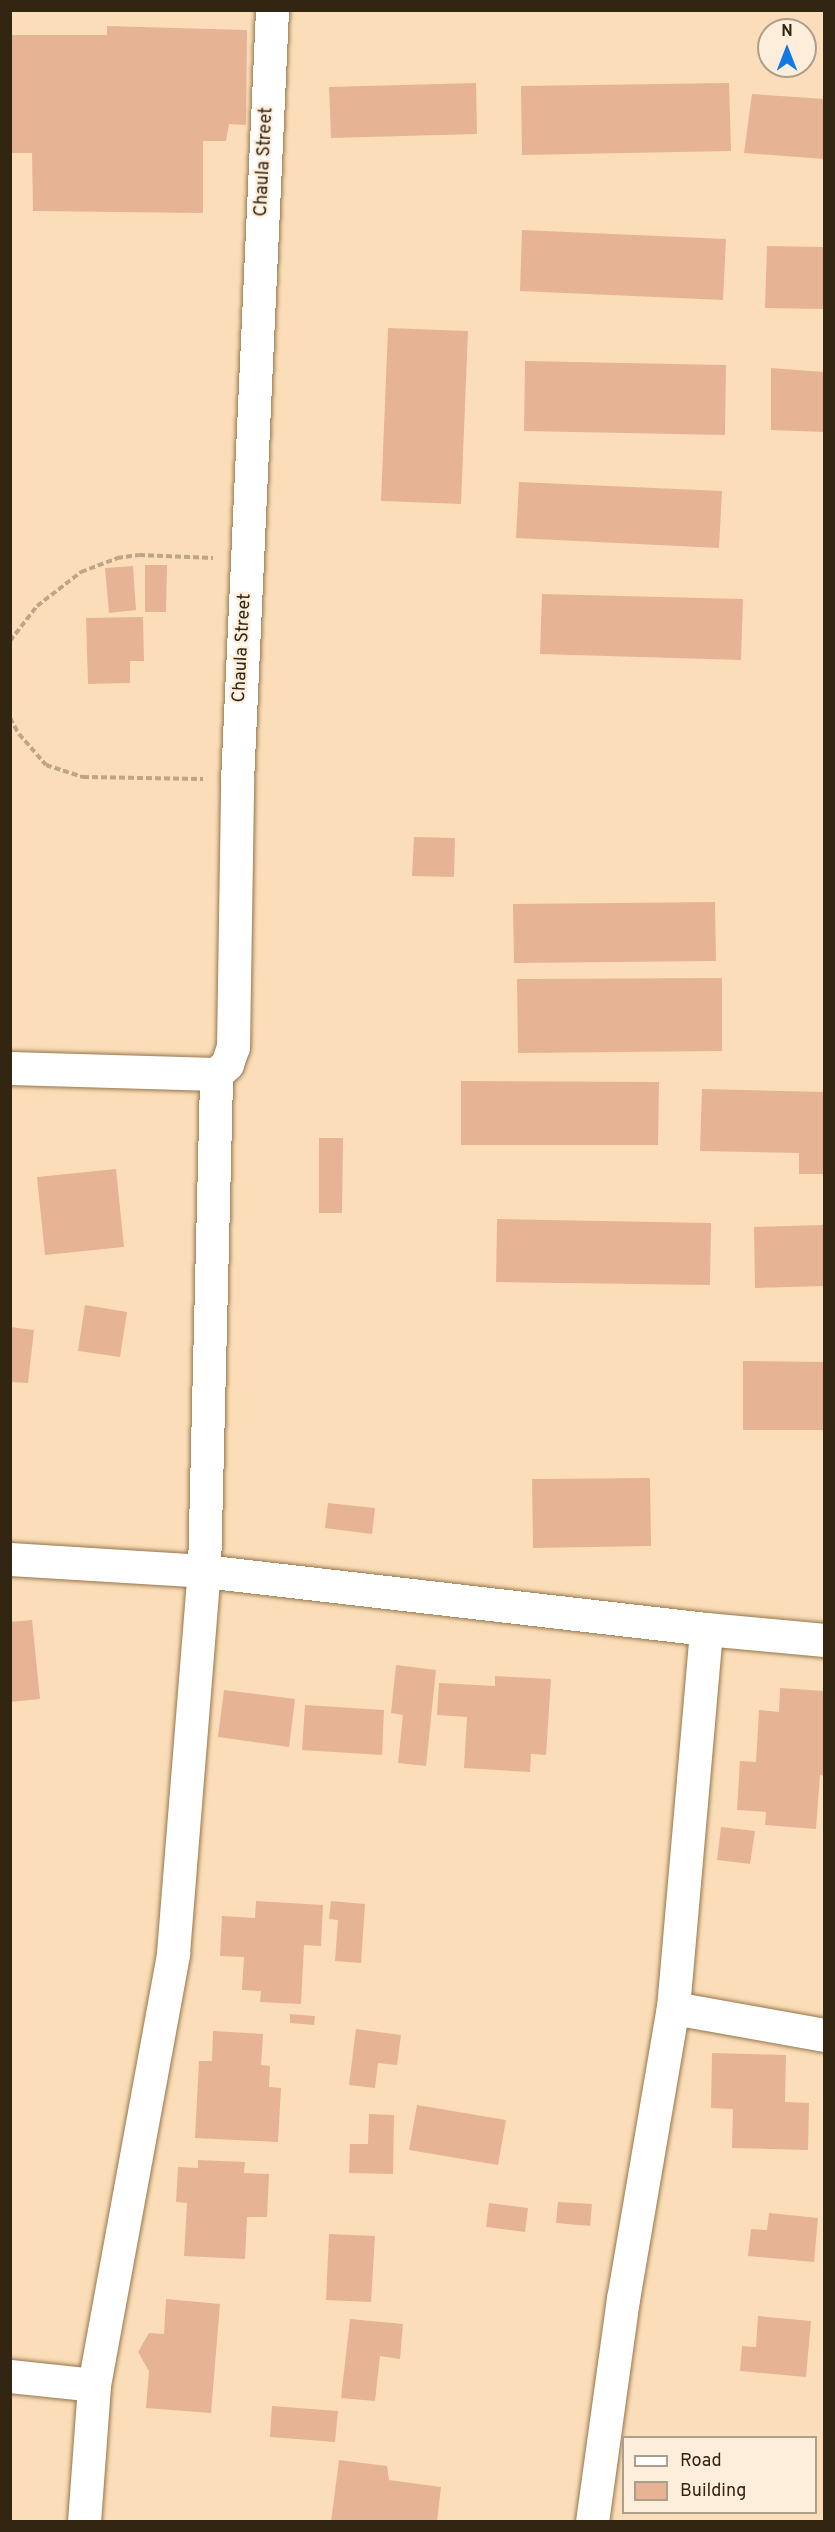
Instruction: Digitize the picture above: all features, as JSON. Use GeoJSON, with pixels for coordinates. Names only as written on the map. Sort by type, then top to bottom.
{"type":"FeatureCollection","features":[{"type":"Feature","properties":{"kind":"street","name":"Chaula Street"},"geometry":{"type":"LineString","coordinates":[[216,1074],[227,1064],[232,1047],[237,781],[272,10]]}},
{"type":"Feature","properties":{"kind":"street"},"geometry":{"type":"LineString","coordinates":[[10,1068],[216,1074],[204,1571],[173,1953],[94,2385],[84,2522]]}},
{"type":"Feature","properties":{"kind":"street"},"geometry":{"type":"LineString","coordinates":[[10,1559],[204,1571],[706,1629],[825,1640]]}},
{"type":"Feature","properties":{"kind":"street"},"geometry":{"type":"LineString","coordinates":[[592,2522],[623,2299],[673,2008],[706,1629]]}},
{"type":"Feature","properties":{"kind":"street"},"geometry":{"type":"LineString","coordinates":[[673,2008],[825,2035]]}},
{"type":"Feature","properties":{"kind":"street"},"geometry":{"type":"LineString","coordinates":[[10,2376],[94,2385]]}},
{"type":"Feature","properties":{"kind":"path"},"geometry":{"type":"LineString","coordinates":[[10,641],[36,606],[81,572],[117,558],[149,555],[246,561]]}},
{"type":"Feature","properties":{"kind":"path"},"geometry":{"type":"LineString","coordinates":[[10,718],[19,734],[46,765],[83,777],[237,781]]}},
{"type":"Feature","properties":{"kind":"building"},"geometry":{"type":"Polygon","coordinates":[[[107,26],[247,30],[246,125],[229,124],[226,141],[203,141],[203,213],[33,211],[32,153],[10,153],[10,35],[107,35],[107,26]]]}},
{"type":"Feature","properties":{"kind":"building"},"geometry":{"type":"Polygon","coordinates":[[[476,83],[477,134],[331,138],[329,87],[476,83]]]}},
{"type":"Feature","properties":{"kind":"building"},"geometry":{"type":"Polygon","coordinates":[[[729,83],[731,151],[522,155],[521,86],[729,83]]]}},
{"type":"Feature","properties":{"kind":"building"},"geometry":{"type":"Polygon","coordinates":[[[752,94],[824,99],[824,159],[744,153],[752,94]]]}},
{"type":"Feature","properties":{"kind":"building"},"geometry":{"type":"Polygon","coordinates":[[[522,230],[726,239],[723,300],[520,291],[522,230]]]}},
{"type":"Feature","properties":{"kind":"building"},"geometry":{"type":"Polygon","coordinates":[[[767,246],[824,247],[824,309],[765,308],[767,246]]]}},
{"type":"Feature","properties":{"kind":"building"},"geometry":{"type":"Polygon","coordinates":[[[388,328],[468,331],[461,504],[381,501],[388,328]]]}},
{"type":"Feature","properties":{"kind":"building"},"geometry":{"type":"Polygon","coordinates":[[[525,361],[726,365],[725,435],[524,431],[525,361]]]}},
{"type":"Feature","properties":{"kind":"building"},"geometry":{"type":"Polygon","coordinates":[[[771,368],[824,372],[824,432],[771,430],[771,368]]]}},
{"type":"Feature","properties":{"kind":"building"},"geometry":{"type":"Polygon","coordinates":[[[519,482],[722,491],[719,548],[516,538],[519,482]]]}},
{"type":"Feature","properties":{"kind":"building"},"geometry":{"type":"Polygon","coordinates":[[[145,565],[167,565],[166,612],[145,612],[145,565]]]}},
{"type":"Feature","properties":{"kind":"building"},"geometry":{"type":"Polygon","coordinates":[[[133,566],[136,610],[109,613],[105,568],[133,566]]]}},
{"type":"Feature","properties":{"kind":"building"},"geometry":{"type":"Polygon","coordinates":[[[542,594],[743,599],[741,660],[540,654],[542,594]]]}},
{"type":"Feature","properties":{"kind":"building"},"geometry":{"type":"Polygon","coordinates":[[[143,617],[144,661],[130,661],[130,683],[88,684],[86,618],[143,617]]]}},
{"type":"Feature","properties":{"kind":"building"},"geometry":{"type":"Polygon","coordinates":[[[414,837],[455,838],[454,877],[412,876],[414,837]]]}},
{"type":"Feature","properties":{"kind":"building"},"geometry":{"type":"Polygon","coordinates":[[[715,902],[716,961],[514,963],[513,904],[715,902]]]}},
{"type":"Feature","properties":{"kind":"building"},"geometry":{"type":"Polygon","coordinates":[[[722,978],[722,1051],[518,1053],[517,979],[722,978]]]}},
{"type":"Feature","properties":{"kind":"building"},"geometry":{"type":"Polygon","coordinates":[[[461,1081],[659,1082],[658,1145],[461,1145],[461,1081]]]}},
{"type":"Feature","properties":{"kind":"building"},"geometry":{"type":"Polygon","coordinates":[[[702,1089],[824,1092],[824,1174],[799,1174],[799,1153],[700,1151],[702,1089]]]}},
{"type":"Feature","properties":{"kind":"building"},"geometry":{"type":"Polygon","coordinates":[[[319,1138],[343,1138],[342,1213],[319,1213],[319,1138]]]}},
{"type":"Feature","properties":{"kind":"building"},"geometry":{"type":"Polygon","coordinates":[[[116,1169],[124,1247],[45,1255],[37,1177],[116,1169]]]}},
{"type":"Feature","properties":{"kind":"building"},"geometry":{"type":"Polygon","coordinates":[[[497,1219],[711,1223],[710,1285],[496,1282],[497,1219]]]}},
{"type":"Feature","properties":{"kind":"building"},"geometry":{"type":"Polygon","coordinates":[[[824,1225],[824,1286],[755,1288],[754,1227],[824,1225]]]}},
{"type":"Feature","properties":{"kind":"building"},"geometry":{"type":"Polygon","coordinates":[[[85,1305],[127,1312],[120,1357],[78,1351],[85,1305]]]}},
{"type":"Feature","properties":{"kind":"building"},"geometry":{"type":"Polygon","coordinates":[[[10,1327],[34,1330],[28,1383],[10,1382],[10,1327]]]}},
{"type":"Feature","properties":{"kind":"building"},"geometry":{"type":"Polygon","coordinates":[[[743,1361],[824,1362],[824,1430],[743,1430],[743,1361]]]}},
{"type":"Feature","properties":{"kind":"building"},"geometry":{"type":"Polygon","coordinates":[[[650,1478],[651,1546],[533,1548],[532,1479],[650,1478]]]}},
{"type":"Feature","properties":{"kind":"building"},"geometry":{"type":"Polygon","coordinates":[[[328,1503],[375,1508],[372,1534],[325,1528],[328,1503]]]}},
{"type":"Feature","properties":{"kind":"building"},"geometry":{"type":"Polygon","coordinates":[[[32,1620],[40,1699],[10,1702],[10,1622],[32,1620]]]}},
{"type":"Feature","properties":{"kind":"building"},"geometry":{"type":"Polygon","coordinates":[[[396,1665],[436,1670],[426,1766],[398,1763],[403,1715],[391,1713],[396,1665]]]}},
{"type":"Feature","properties":{"kind":"building"},"geometry":{"type":"Polygon","coordinates":[[[495,1676],[551,1679],[546,1755],[531,1754],[530,1772],[464,1768],[467,1717],[437,1715],[439,1683],[495,1686],[495,1676]]]}},
{"type":"Feature","properties":{"kind":"building"},"geometry":{"type":"Polygon","coordinates":[[[780,1688],[824,1691],[824,1776],[820,1775],[816,1829],[765,1825],[766,1812],[737,1810],[740,1761],[756,1762],[759,1710],[779,1712],[780,1688]]]}},
{"type":"Feature","properties":{"kind":"building"},"geometry":{"type":"Polygon","coordinates":[[[224,1690],[295,1699],[289,1747],[218,1737],[224,1690]]]}},
{"type":"Feature","properties":{"kind":"building"},"geometry":{"type":"Polygon","coordinates":[[[305,1705],[384,1710],[382,1755],[302,1750],[305,1705]]]}},
{"type":"Feature","properties":{"kind":"building"},"geometry":{"type":"Polygon","coordinates":[[[721,1827],[755,1831],[750,1864],[717,1860],[721,1827]]]}},
{"type":"Feature","properties":{"kind":"building"},"geometry":{"type":"Polygon","coordinates":[[[256,1901],[323,1905],[321,1946],[304,1945],[301,2004],[260,2002],[261,1991],[242,1990],[244,1957],[220,1956],[222,1916],[255,1918],[256,1901]]]}},
{"type":"Feature","properties":{"kind":"building"},"geometry":{"type":"Polygon","coordinates":[[[331,1901],[365,1904],[361,1963],[335,1961],[338,1920],[329,1919],[331,1901]]]}},
{"type":"Feature","properties":{"kind":"building"},"geometry":{"type":"Polygon","coordinates":[[[290,2014],[315,2016],[314,2025],[290,2023],[290,2014]]]}},
{"type":"Feature","properties":{"kind":"building"},"geometry":{"type":"Polygon","coordinates":[[[356,2029],[401,2035],[397,2065],[378,2063],[375,2088],[349,2085],[356,2029]]]}},
{"type":"Feature","properties":{"kind":"building"},"geometry":{"type":"Polygon","coordinates":[[[213,2031],[263,2034],[261,2065],[270,2066],[269,2087],[281,2088],[278,2142],[195,2138],[199,2061],[212,2061],[213,2031]]]}},
{"type":"Feature","properties":{"kind":"building"},"geometry":{"type":"Polygon","coordinates":[[[712,2053],[786,2055],[785,2102],[809,2103],[808,2150],[732,2148],[733,2109],[711,2108],[712,2053]]]}},
{"type":"Feature","properties":{"kind":"building"},"geometry":{"type":"Polygon","coordinates":[[[417,2105],[506,2120],[498,2165],[409,2150],[417,2105]]]}},
{"type":"Feature","properties":{"kind":"building"},"geometry":{"type":"Polygon","coordinates":[[[369,2114],[394,2115],[393,2174],[349,2173],[350,2144],[368,2144],[369,2114]]]}},
{"type":"Feature","properties":{"kind":"building"},"geometry":{"type":"Polygon","coordinates":[[[198,2160],[245,2162],[244,2173],[269,2174],[267,2217],[247,2217],[245,2259],[184,2256],[187,2203],[176,2202],[178,2167],[198,2168],[198,2160]]]}},
{"type":"Feature","properties":{"kind":"building"},"geometry":{"type":"Polygon","coordinates":[[[558,2202],[592,2204],[590,2226],[556,2223],[558,2202]]]}},
{"type":"Feature","properties":{"kind":"building"},"geometry":{"type":"Polygon","coordinates":[[[489,2203],[528,2208],[525,2232],[486,2227],[489,2203]]]}},
{"type":"Feature","properties":{"kind":"building"},"geometry":{"type":"Polygon","coordinates":[[[769,2213],[818,2218],[814,2262],[748,2256],[751,2229],[767,2230],[769,2213]]]}},
{"type":"Feature","properties":{"kind":"building"},"geometry":{"type":"Polygon","coordinates":[[[329,2234],[375,2236],[371,2302],[326,2300],[329,2234]]]}},
{"type":"Feature","properties":{"kind":"building"},"geometry":{"type":"Polygon","coordinates":[[[166,2299],[220,2304],[211,2413],[146,2408],[149,2371],[138,2352],[149,2333],[164,2334],[166,2299]]]}},
{"type":"Feature","properties":{"kind":"building"},"geometry":{"type":"Polygon","coordinates":[[[758,2316],[811,2321],[806,2377],[740,2371],[742,2346],[756,2347],[758,2316]]]}},
{"type":"Feature","properties":{"kind":"building"},"geometry":{"type":"Polygon","coordinates":[[[350,2319],[403,2324],[400,2359],[380,2356],[375,2401],[341,2398],[350,2319]]]}},
{"type":"Feature","properties":{"kind":"building"},"geometry":{"type":"Polygon","coordinates":[[[272,2406],[338,2411],[335,2442],[270,2437],[272,2406]]]}},
{"type":"Feature","properties":{"kind":"building"},"geometry":{"type":"Polygon","coordinates":[[[339,2460],[387,2466],[389,2480],[441,2487],[437,2522],[331,2522],[339,2460]]]}}]}
